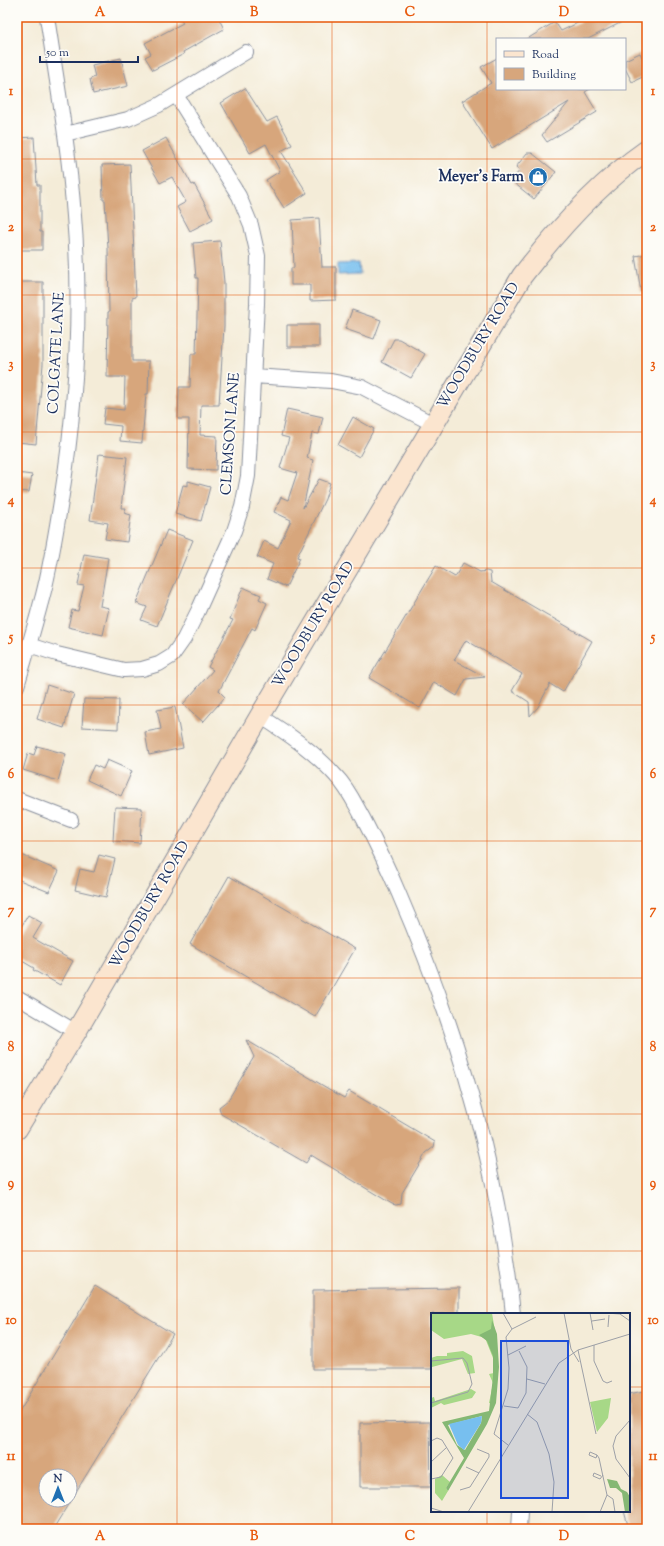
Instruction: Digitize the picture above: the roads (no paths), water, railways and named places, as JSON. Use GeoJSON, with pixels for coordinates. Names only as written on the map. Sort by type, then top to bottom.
{"type":"FeatureCollection","features":[{"type":"Feature","properties":{"kind":"main road","name":"WOODBURY ROAD"},"geometry":{"type":"LineString","coordinates":[[17,1128],[76,1032],[260,716],[522,276],[546,244],[587,200],[647,150]]}},
{"type":"Feature","properties":{"kind":"street","name":"COLGATE LANE"},"geometry":{"type":"LineString","coordinates":[[17,686],[44,594],[56,534],[66,472],[75,390],[77,266],[74,216],[66,134],[47,17]]}},
{"type":"Feature","properties":{"kind":"street"},"geometry":{"type":"LineString","coordinates":[[66,134],[128,118],[159,105],[246,52]]}},
{"type":"Feature","properties":{"kind":"street","name":"CLEMSON LANE"},"geometry":{"type":"LineString","coordinates":[[29,644],[57,654],[124,670],[142,669],[159,664],[172,656],[184,639],[198,610],[234,531],[242,507],[248,476],[258,256],[251,225],[239,196],[176,95]]}},
{"type":"Feature","properties":{"kind":"street"},"geometry":{"type":"LineString","coordinates":[[253,376],[331,381],[362,386],[433,424]]}},
{"type":"Feature","properties":{"kind":"street"},"geometry":{"type":"LineString","coordinates":[[260,716],[280,729],[318,758],[341,782],[351,796],[382,855],[423,949],[456,1044],[478,1118],[498,1209],[513,1313]]}},
{"type":"Feature","properties":{"kind":"street"},"geometry":{"type":"LineString","coordinates":[[17,799],[71,820]]}},
{"type":"Feature","properties":{"kind":"street"},"geometry":{"type":"LineString","coordinates":[[17,997],[76,1032]]}},
{"type":"Feature","properties":{"kind":"street"},"geometry":{"type":"LineString","coordinates":[[519,1529],[520,1512]]}},
{"type":"Feature","properties":{"kind":"water"},"geometry":{"type":"Polygon","coordinates":[[[359,263],[360,274],[338,275],[338,264],[359,263]]]}},
{"type":"Feature","properties":{"kind":"place","name":"Meyer's Farm"},"geometry":{"type":"Point","coordinates":[538,177]}}]}
